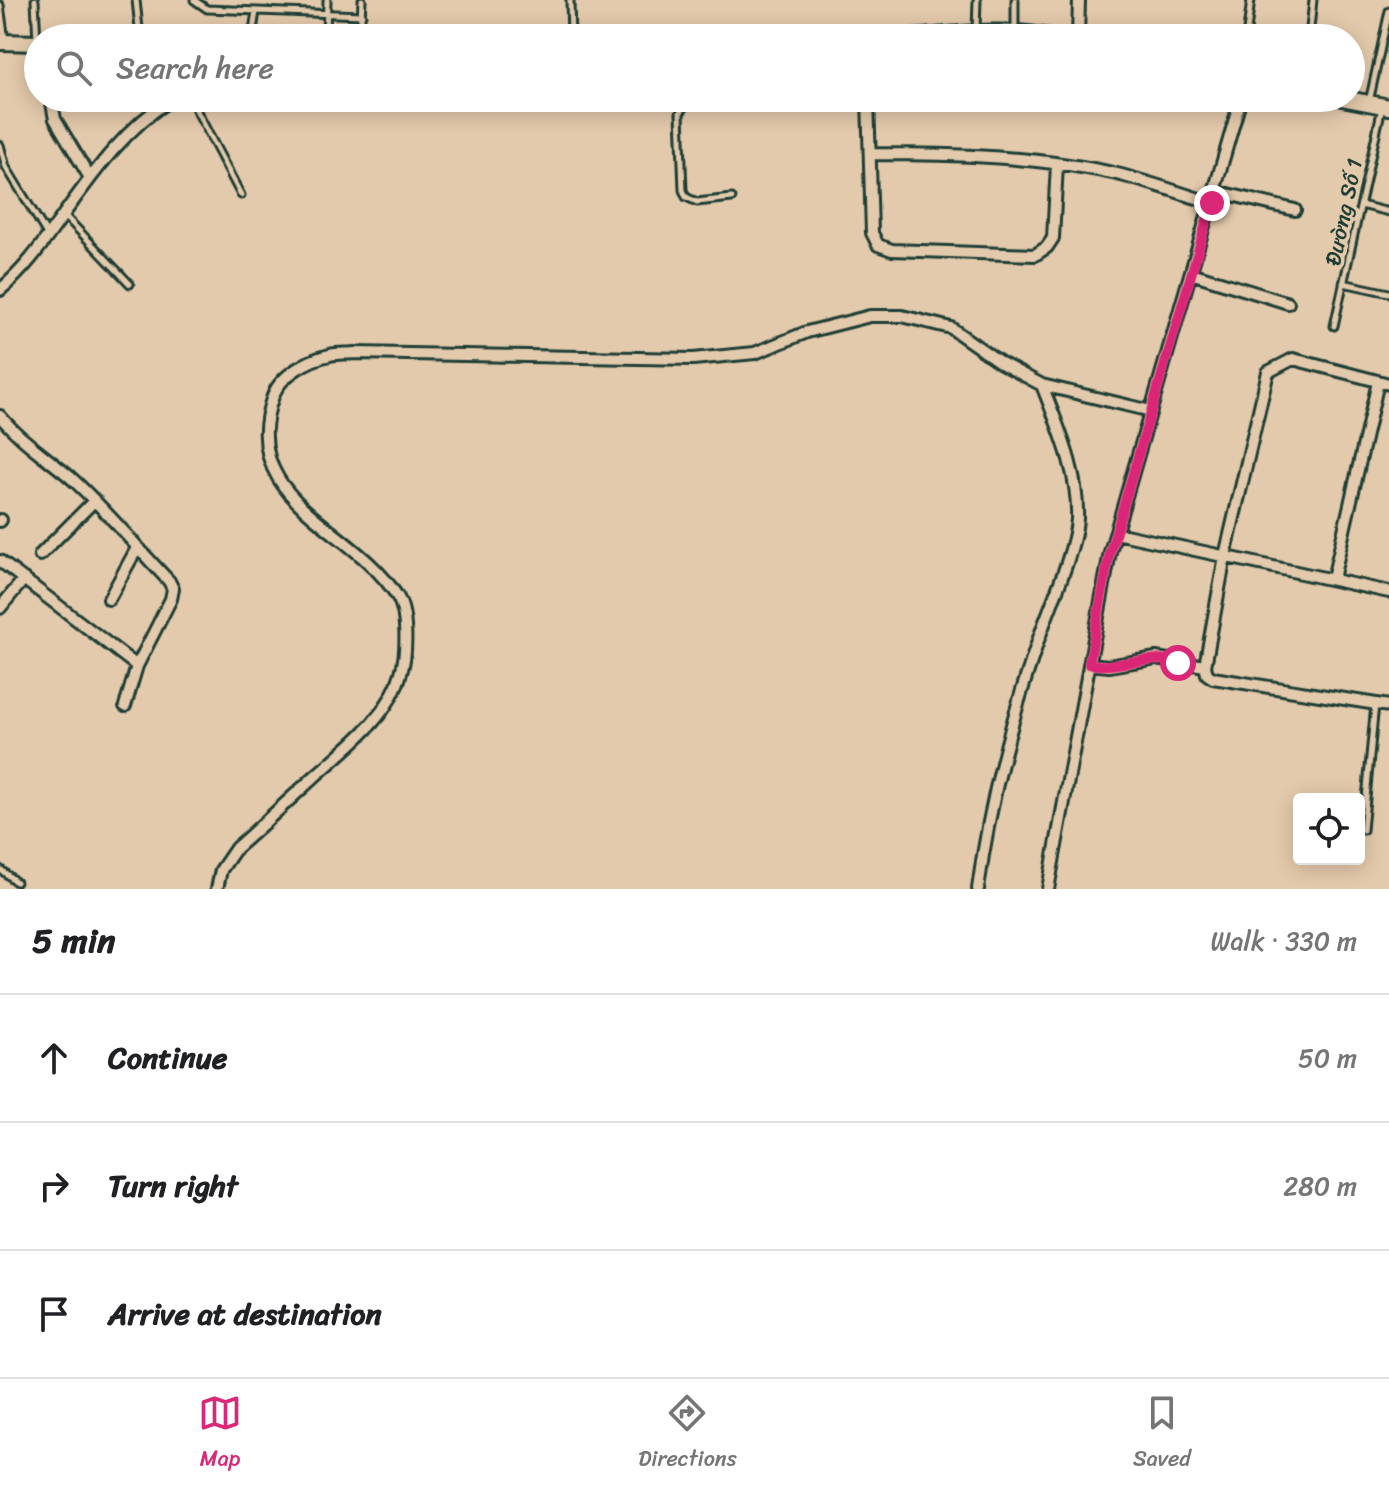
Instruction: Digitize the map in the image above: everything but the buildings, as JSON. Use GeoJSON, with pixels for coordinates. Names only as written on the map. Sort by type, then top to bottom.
{"type":"FeatureCollection","features":[{"type":"Feature","properties":{"kind":"main road"},"geometry":{"type":"LineString","coordinates":[[3,42],[24,43]]}},
{"type":"Feature","properties":{"kind":"street"},"geometry":{"type":"LineString","coordinates":[[1078,24],[1079,0]]}},
{"type":"Feature","properties":{"kind":"street"},"geometry":{"type":"LineString","coordinates":[[54,112],[90,178]]}},
{"type":"Feature","properties":{"kind":"street"},"geometry":{"type":"LineString","coordinates":[[0,290],[20,274],[90,178],[137,124],[154,112]]}},
{"type":"Feature","properties":{"kind":"street"},"geometry":{"type":"LineString","coordinates":[[869,112],[872,233],[878,245],[892,250],[1035,255],[1047,247],[1053,238],[1057,165]]}},
{"type":"Feature","properties":{"kind":"street"},"geometry":{"type":"LineString","coordinates":[[1048,889],[1116,533],[1237,112]]}},
{"type":"Feature","properties":{"kind":"street"},"geometry":{"type":"LineString","coordinates":[[871,154],[964,155],[1057,165],[1116,174],[1212,203]]}},
{"type":"Feature","properties":{"kind":"street"},"geometry":{"type":"LineString","coordinates":[[1215,191],[1295,210]]}},
{"type":"Feature","properties":{"kind":"street"},"geometry":{"type":"LineString","coordinates":[[1191,273],[1288,303]]}},
{"type":"Feature","properties":{"kind":"street"},"geometry":{"type":"LineString","coordinates":[[217,889],[221,870],[236,848],[363,733],[387,705],[401,673],[405,628],[400,600],[384,576],[295,502],[269,460],[264,428],[274,391],[295,370],[330,354],[354,353],[693,359],[755,353],[807,332],[870,316],[902,316],[951,328],[1001,363],[1042,385],[1151,411]]}},
{"type":"Feature","properties":{"kind":"street"},"geometry":{"type":"LineString","coordinates":[[1333,579],[1384,383],[1293,359],[1280,363],[1268,372],[1225,556],[1205,666],[1207,674],[1213,678],[1389,706]]}},
{"type":"Feature","properties":{"kind":"street"},"geometry":{"type":"LineString","coordinates":[[978,889],[998,782],[1037,644],[1077,522],[1075,486],[1064,442],[1042,385]]}},
{"type":"Feature","properties":{"kind":"street"},"geometry":{"type":"LineString","coordinates":[[0,416],[14,433],[94,501],[173,589],[171,599],[137,666],[125,706]]}},
{"type":"Feature","properties":{"kind":"street"},"geometry":{"type":"LineString","coordinates":[[40,555],[94,501]]}},
{"type":"Feature","properties":{"kind":"street"},"geometry":{"type":"LineString","coordinates":[[1116,533],[1389,592]]}},
{"type":"Feature","properties":{"kind":"street"},"geometry":{"type":"LineString","coordinates":[[109,599],[137,548]]}},
{"type":"Feature","properties":{"kind":"street"},"geometry":{"type":"LineString","coordinates":[[0,561],[137,666]]}},
{"type":"Feature","properties":{"kind":"street"},"geometry":{"type":"LineString","coordinates":[[0,608],[24,579]]}},
{"type":"Feature","properties":{"kind":"street"},"geometry":{"type":"LineString","coordinates":[[1089,664],[1109,666],[1156,658],[1205,666]]}},
{"type":"Feature","properties":{"kind":"lane"},"geometry":{"type":"LineString","coordinates":[[35,0],[37,24]]}},
{"type":"Feature","properties":{"kind":"lane"},"geometry":{"type":"LineString","coordinates":[[136,0],[139,24]]}},
{"type":"Feature","properties":{"kind":"lane"},"geometry":{"type":"LineString","coordinates":[[194,0],[207,9],[362,15]]}},
{"type":"Feature","properties":{"kind":"lane"},"geometry":{"type":"LineString","coordinates":[[327,0],[327,24]]}},
{"type":"Feature","properties":{"kind":"lane"},"geometry":{"type":"LineString","coordinates":[[361,24],[362,0]]}},
{"type":"Feature","properties":{"kind":"lane"},"geometry":{"type":"LineString","coordinates":[[570,0],[571,24]]}},
{"type":"Feature","properties":{"kind":"lane"},"geometry":{"type":"LineString","coordinates":[[976,24],[977,0]]}},
{"type":"Feature","properties":{"kind":"lane"},"geometry":{"type":"LineString","coordinates":[[1015,0],[1015,24]]}},
{"type":"Feature","properties":{"kind":"lane"},"geometry":{"type":"LineString","coordinates":[[1248,24],[1251,0]]}},
{"type":"Feature","properties":{"kind":"lane"},"geometry":{"type":"LineString","coordinates":[[1310,24],[1313,0]]}},
{"type":"Feature","properties":{"kind":"lane"},"geometry":{"type":"LineString","coordinates":[[0,5],[3,42]]}},
{"type":"Feature","properties":{"kind":"lane"},"geometry":{"type":"LineString","coordinates":[[254,24],[256,11]]}},
{"type":"Feature","properties":{"kind":"lane","name":"Đường Số 1"},"geometry":{"type":"LineString","coordinates":[[1334,326],[1380,105],[1389,11]]}},
{"type":"Feature","properties":{"kind":"lane"},"geometry":{"type":"LineString","coordinates":[[197,112],[241,195]]}},
{"type":"Feature","properties":{"kind":"lane"},"geometry":{"type":"LineString","coordinates":[[681,112],[683,190],[686,197],[697,202],[732,198]]}},
{"type":"Feature","properties":{"kind":"lane"},"geometry":{"type":"LineString","coordinates":[[0,145],[6,167],[48,236]]}},
{"type":"Feature","properties":{"kind":"lane"},"geometry":{"type":"LineString","coordinates":[[1361,205],[1389,212]]}},
{"type":"Feature","properties":{"kind":"lane"},"geometry":{"type":"LineString","coordinates":[[64,214],[130,284]]}},
{"type":"Feature","properties":{"kind":"lane"},"geometry":{"type":"LineString","coordinates":[[1343,283],[1389,293]]}},
{"type":"Feature","properties":{"kind":"lane"},"geometry":{"type":"LineString","coordinates":[[1365,809],[1375,703]]}},
{"type":"Feature","properties":{"kind":"lane"},"geometry":{"type":"LineString","coordinates":[[0,869],[16,882]]}},
{"type":"Feature","properties":{"kind":"route"},"geometry":{"type":"LineString","coordinates":[[1178,663],[1156,658],[1109,666],[1089,664],[1110,552],[1212,203]]}}]}
